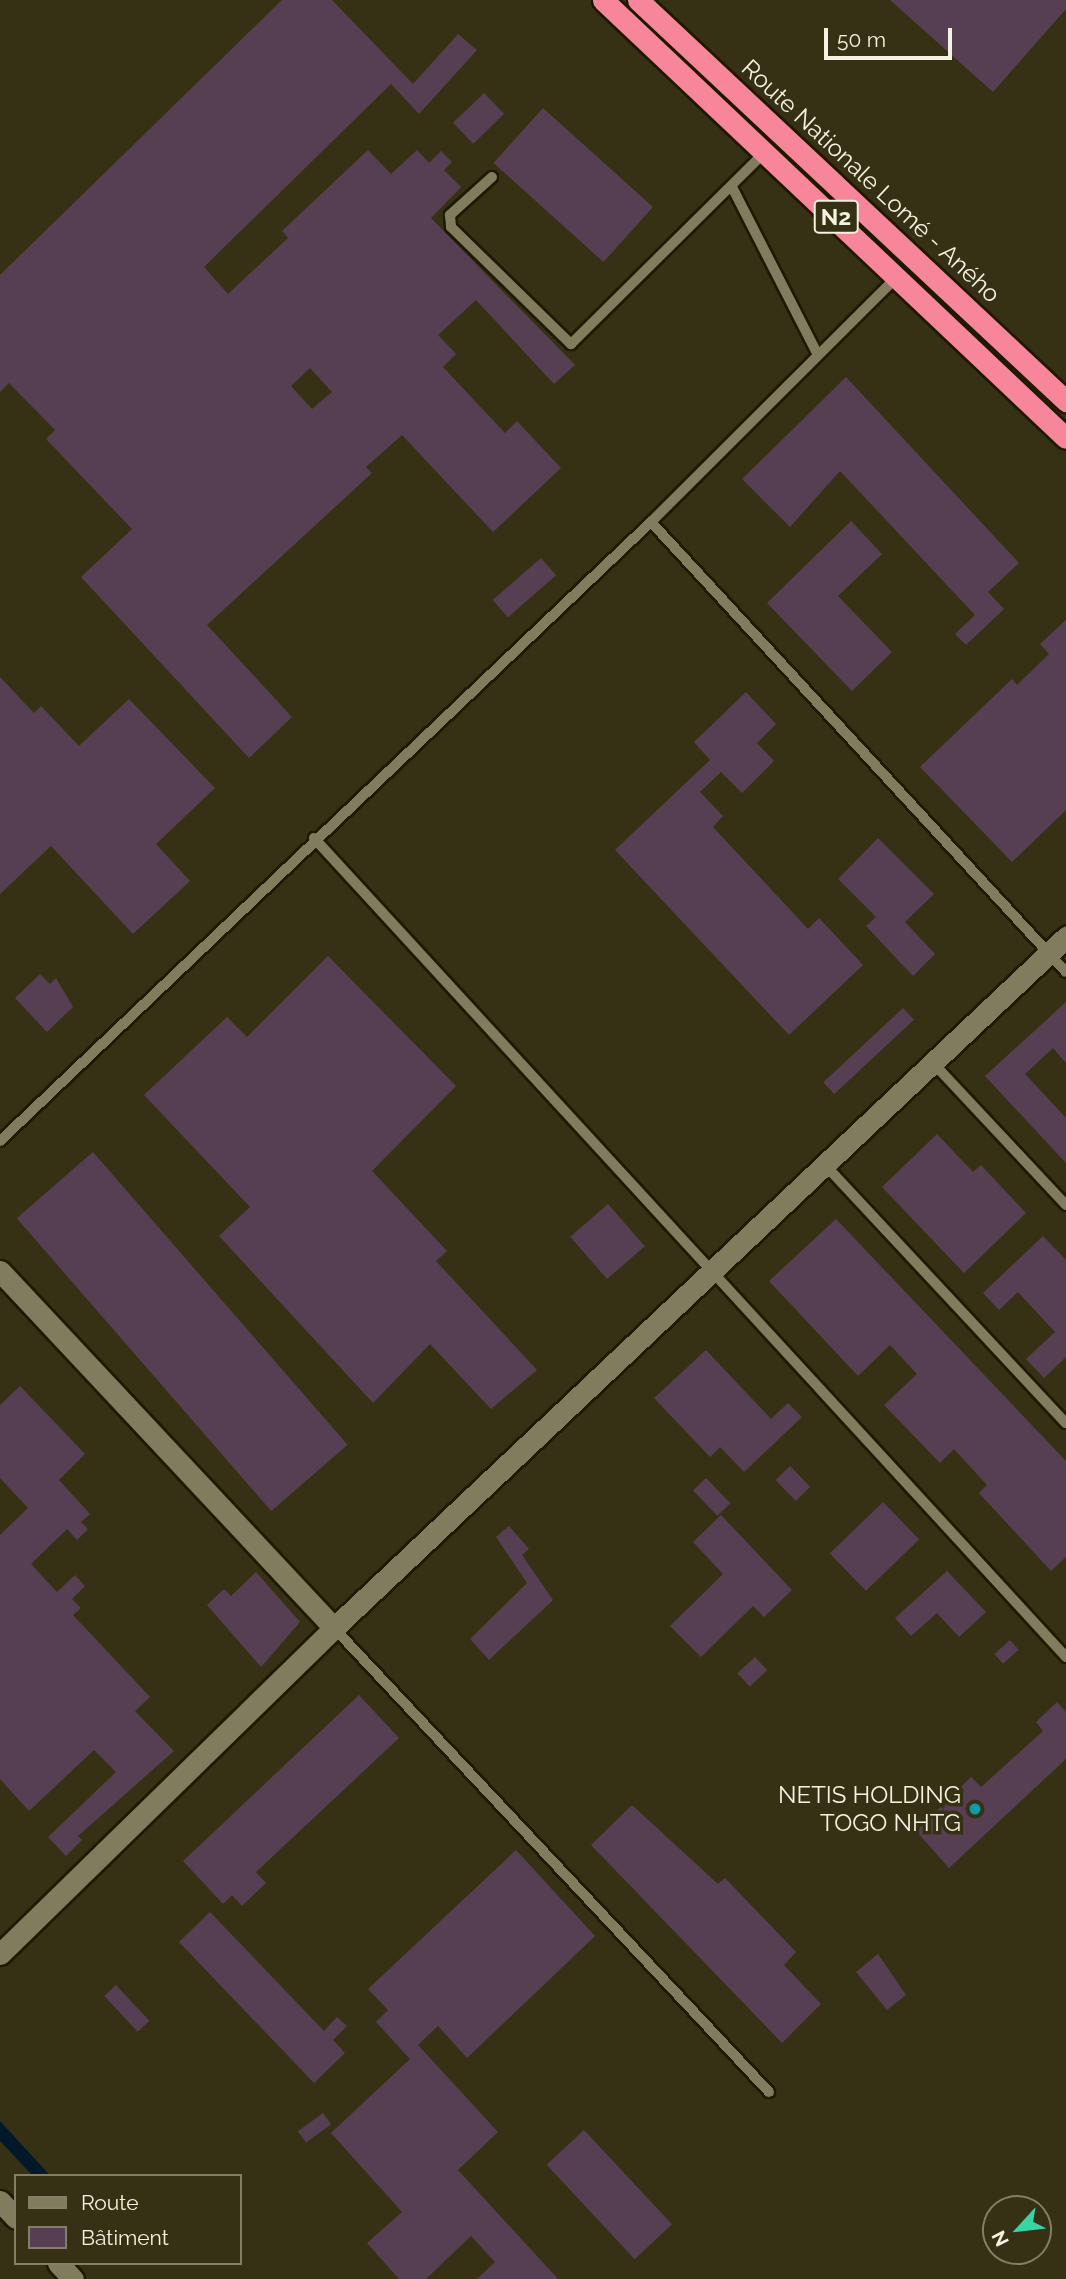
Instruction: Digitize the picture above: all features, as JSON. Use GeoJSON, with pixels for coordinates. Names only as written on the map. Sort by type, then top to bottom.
{"type":"FeatureCollection","features":[{"type":"Feature","properties":{"kind":"highway","name":"Route Nationale Lomé - Aného"},"geometry":{"type":"LineString","coordinates":[[603,0],[767,150],[1066,438]]}},
{"type":"Feature","properties":{"kind":"highway","name":"Route Nationale Lomé - Aného"},"geometry":{"type":"LineString","coordinates":[[638,0],[1066,401]]}},
{"type":"Feature","properties":{"kind":"street"},"geometry":{"type":"LineString","coordinates":[[0,1954],[334,1628],[713,1276],[1066,937]]}},
{"type":"Feature","properties":{"kind":"street"},"geometry":{"type":"LineString","coordinates":[[0,1270],[334,1628]]}},
{"type":"Feature","properties":{"kind":"street"},"geometry":{"type":"LineString","coordinates":[[0,2201],[14,2216]]}},
{"type":"Feature","properties":{"kind":"lane"},"geometry":{"type":"LineString","coordinates":[[492,177],[450,215],[451,227],[571,344],[733,189],[767,150]]}},
{"type":"Feature","properties":{"kind":"lane"},"geometry":{"type":"LineString","coordinates":[[733,189],[816,351]]}},
{"type":"Feature","properties":{"kind":"lane"},"geometry":{"type":"LineString","coordinates":[[0,1141],[314,838],[651,522],[816,351],[898,276]]}},
{"type":"Feature","properties":{"kind":"lane"},"geometry":{"type":"LineString","coordinates":[[651,522],[1066,972]]}},
{"type":"Feature","properties":{"kind":"lane"},"geometry":{"type":"LineString","coordinates":[[314,838],[713,1276],[1066,1657]]}},
{"type":"Feature","properties":{"kind":"lane"},"geometry":{"type":"LineString","coordinates":[[934,1064],[1066,1205]]}},
{"type":"Feature","properties":{"kind":"lane"},"geometry":{"type":"LineString","coordinates":[[827,1167],[1066,1423]]}},
{"type":"Feature","properties":{"kind":"lane"},"geometry":{"type":"LineString","coordinates":[[334,1628],[769,2092]]}},
{"type":"Feature","properties":{"kind":"water"},"geometry":{"type":"Polygon","coordinates":[[[0,2121],[48,2174],[31,2174],[0,2141],[0,2121]]]}},
{"type":"Feature","properties":{"kind":"building"},"geometry":{"type":"Polygon","coordinates":[[[282,0],[332,0],[413,84],[458,34],[477,50],[419,114],[391,84],[204,267],[228,294],[288,238],[282,231],[368,150],[391,174],[417,150],[429,163],[441,151],[452,162],[444,170],[461,187],[431,218],[575,365],[554,384],[476,300],[438,335],[456,354],[443,367],[505,433],[517,421],[561,468],[493,532],[402,435],[366,467],[372,473],[207,625],[292,717],[249,758],[81,577],[132,529],[46,439],[55,430],[9,383],[0,392],[0,275],[282,0]],[[310,368],[291,386],[312,409],[332,392],[310,368]]]}},
{"type":"Feature","properties":{"kind":"building"},"geometry":{"type":"Polygon","coordinates":[[[890,0],[1066,0],[1066,9],[993,92],[890,0]]]}},
{"type":"Feature","properties":{"kind":"building"},"geometry":{"type":"Polygon","coordinates":[[[484,93],[504,114],[473,144],[453,123],[484,93]]]}},
{"type":"Feature","properties":{"kind":"building"},"geometry":{"type":"Polygon","coordinates":[[[543,108],[653,207],[603,262],[493,163],[543,108]]]}},
{"type":"Feature","properties":{"kind":"building"},"geometry":{"type":"Polygon","coordinates":[[[846,377],[1019,563],[988,592],[1004,609],[966,645],[955,634],[975,615],[840,471],[790,527],[742,479],[846,377]]]}},
{"type":"Feature","properties":{"kind":"building"},"geometry":{"type":"Polygon","coordinates":[[[851,521],[882,554],[838,596],[892,652],[852,691],[767,603],[851,521]]]}},
{"type":"Feature","properties":{"kind":"building"},"geometry":{"type":"Polygon","coordinates":[[[541,558],[556,575],[508,617],[493,600],[541,558]]]}},
{"type":"Feature","properties":{"kind":"building"},"geometry":{"type":"Polygon","coordinates":[[[1066,620],[1066,810],[1012,862],[920,767],[1012,679],[1017,685],[1049,654],[1040,644],[1066,620]]]}},
{"type":"Feature","properties":{"kind":"building"},"geometry":{"type":"Polygon","coordinates":[[[0,677],[34,713],[41,706],[79,746],[129,699],[215,788],[156,844],[190,881],[133,934],[51,846],[0,894],[0,677]]]}},
{"type":"Feature","properties":{"kind":"building"},"geometry":{"type":"Polygon","coordinates":[[[746,692],[776,724],[757,743],[774,761],[742,793],[721,772],[700,792],[723,816],[713,827],[808,929],[819,918],[863,965],[789,1035],[615,850],[710,760],[694,742],[746,692]]]}},
{"type":"Feature","properties":{"kind":"building"},"geometry":{"type":"Polygon","coordinates":[[[878,838],[934,894],[905,922],[935,954],[913,976],[866,926],[876,917],[838,879],[878,838]]]}},
{"type":"Feature","properties":{"kind":"building"},"geometry":{"type":"Polygon","coordinates":[[[328,956],[456,1086],[372,1171],[447,1251],[436,1261],[537,1370],[491,1409],[430,1344],[373,1403],[219,1236],[250,1207],[144,1095],[227,1017],[247,1037],[328,956]]]}},
{"type":"Feature","properties":{"kind":"building"},"geometry":{"type":"Polygon","coordinates":[[[40,974],[50,984],[56,978],[73,1007],[47,1032],[15,998],[40,974]]]}},
{"type":"Feature","properties":{"kind":"building"},"geometry":{"type":"Polygon","coordinates":[[[1066,1002],[1066,1063],[1053,1048],[1025,1074],[1066,1118],[1066,1163],[985,1076],[1066,1002]]]}},
{"type":"Feature","properties":{"kind":"building"},"geometry":{"type":"Polygon","coordinates":[[[903,1008],[914,1020],[834,1094],[823,1082],[903,1008]]]}},
{"type":"Feature","properties":{"kind":"building"},"geometry":{"type":"Polygon","coordinates":[[[937,1134],[973,1172],[981,1165],[1026,1213],[964,1273],[882,1187],[937,1134]]]}},
{"type":"Feature","properties":{"kind":"building"},"geometry":{"type":"Polygon","coordinates":[[[93,1152],[348,1445],[271,1511],[17,1218],[93,1152]]]}},
{"type":"Feature","properties":{"kind":"building"},"geometry":{"type":"Polygon","coordinates":[[[608,1204],[645,1246],[607,1279],[570,1237],[608,1204]]]}},
{"type":"Feature","properties":{"kind":"building"},"geometry":{"type":"Polygon","coordinates":[[[836,1219],[1066,1461],[1066,1557],[1051,1571],[979,1493],[987,1485],[954,1449],[940,1463],[884,1405],[917,1374],[890,1345],[858,1376],[769,1281],[836,1219]]]}},
{"type":"Feature","properties":{"kind":"building"},"geometry":{"type":"Polygon","coordinates":[[[1043,1236],[1066,1260],[1066,1357],[1044,1378],[1026,1359],[1055,1332],[1018,1292],[999,1310],[983,1293],[1043,1236]]]}},
{"type":"Feature","properties":{"kind":"building"},"geometry":{"type":"Polygon","coordinates":[[[706,1350],[771,1419],[788,1403],[802,1417],[744,1472],[720,1447],[710,1457],[654,1398],[706,1350]]]}},
{"type":"Feature","properties":{"kind":"building"},"geometry":{"type":"Polygon","coordinates":[[[20,1386],[85,1454],[59,1480],[90,1514],[81,1522],[88,1529],[77,1540],[67,1529],[31,1564],[57,1592],[75,1575],[85,1586],[72,1599],[81,1608],[73,1615],[150,1697],[135,1711],[174,1751],[78,1836],[82,1840],[66,1856],[48,1837],[116,1772],[94,1750],[29,1811],[0,1779],[0,1535],[28,1508],[0,1478],[0,1405],[20,1386]]]}},
{"type":"Feature","properties":{"kind":"building"},"geometry":{"type":"Polygon","coordinates":[[[790,1466],[810,1487],[796,1501],[776,1480],[790,1466]]]}},
{"type":"Feature","properties":{"kind":"building"},"geometry":{"type":"Polygon","coordinates":[[[706,1478],[730,1503],[717,1516],[693,1491],[706,1478]]]}},
{"type":"Feature","properties":{"kind":"building"},"geometry":{"type":"Polygon","coordinates":[[[883,1502],[919,1539],[866,1591],[830,1553],[883,1502]]]}},
{"type":"Feature","properties":{"kind":"building"},"geometry":{"type":"Polygon","coordinates":[[[721,1515],[792,1590],[764,1617],[753,1606],[701,1657],[670,1626],[723,1574],[693,1542],[721,1515]]]}},
{"type":"Feature","properties":{"kind":"building"},"geometry":{"type":"Polygon","coordinates":[[[509,1526],[529,1549],[522,1555],[553,1600],[489,1660],[470,1639],[527,1583],[496,1537],[509,1526]]]}},
{"type":"Feature","properties":{"kind":"building"},"geometry":{"type":"Polygon","coordinates":[[[947,1571],[986,1612],[959,1637],[937,1613],[911,1636],[895,1618],[947,1571]]]}},
{"type":"Feature","properties":{"kind":"building"},"geometry":{"type":"Polygon","coordinates":[[[256,1572],[300,1622],[261,1667],[207,1605],[224,1589],[231,1596],[256,1572]]]}},
{"type":"Feature","properties":{"kind":"building"},"geometry":{"type":"Polygon","coordinates":[[[1010,1640],[1019,1650],[1003,1664],[994,1654],[1010,1640]]]}},
{"type":"Feature","properties":{"kind":"building"},"geometry":{"type":"Polygon","coordinates":[[[755,1657],[767,1670],[750,1687],[737,1673],[755,1657]]]}},
{"type":"Feature","properties":{"kind":"building"},"geometry":{"type":"Polygon","coordinates":[[[359,1695],[399,1738],[256,1872],[266,1883],[242,1906],[232,1895],[223,1904],[183,1861],[359,1695]]]}},
{"type":"Feature","properties":{"kind":"building","name":"NETIS HOLDING TOGO NHTG"},"geometry":{"type":"Polygon","coordinates":[[[1057,1702],[1066,1712],[1066,1759],[949,1868],[916,1831],[971,1777],[981,1787],[1043,1731],[1036,1722],[1057,1702]]]}},
{"type":"Feature","properties":{"kind":"building"},"geometry":{"type":"Polygon","coordinates":[[[632,1805],[718,1884],[725,1878],[796,1952],[784,1965],[821,2004],[782,2043],[591,1845],[632,1805]]]}},
{"type":"Feature","properties":{"kind":"building"},"geometry":{"type":"Polygon","coordinates":[[[516,1850],[595,1936],[467,2058],[438,2026],[418,2045],[498,2132],[458,2170],[558,2279],[477,2279],[495,2262],[471,2236],[426,2279],[399,2279],[367,2243],[402,2212],[331,2133],[410,2059],[376,2022],[388,2010],[368,1989],[516,1850]]]}},
{"type":"Feature","properties":{"kind":"building"},"geometry":{"type":"Polygon","coordinates":[[[210,1912],[324,2031],[337,2017],[347,2026],[333,2040],[345,2053],[314,2083],[179,1942],[210,1912]]]}},
{"type":"Feature","properties":{"kind":"building"},"geometry":{"type":"Polygon","coordinates":[[[878,1954],[906,1995],[887,2010],[856,1972],[878,1954]]]}},
{"type":"Feature","properties":{"kind":"building"},"geometry":{"type":"Polygon","coordinates":[[[116,1985],[149,2021],[138,2032],[104,1996],[116,1985]]]}},
{"type":"Feature","properties":{"kind":"building"},"geometry":{"type":"Polygon","coordinates":[[[323,2113],[331,2124],[306,2143],[298,2131],[323,2113]]]}},
{"type":"Feature","properties":{"kind":"building"},"geometry":{"type":"Polygon","coordinates":[[[584,2130],[672,2224],[635,2259],[547,2165],[584,2130]]]}},
{"type":"Feature","properties":{"kind":"place","name":"NETIS HOLDING TOGO NHTG"},"geometry":{"type":"Point","coordinates":[975,1809]}}]}
